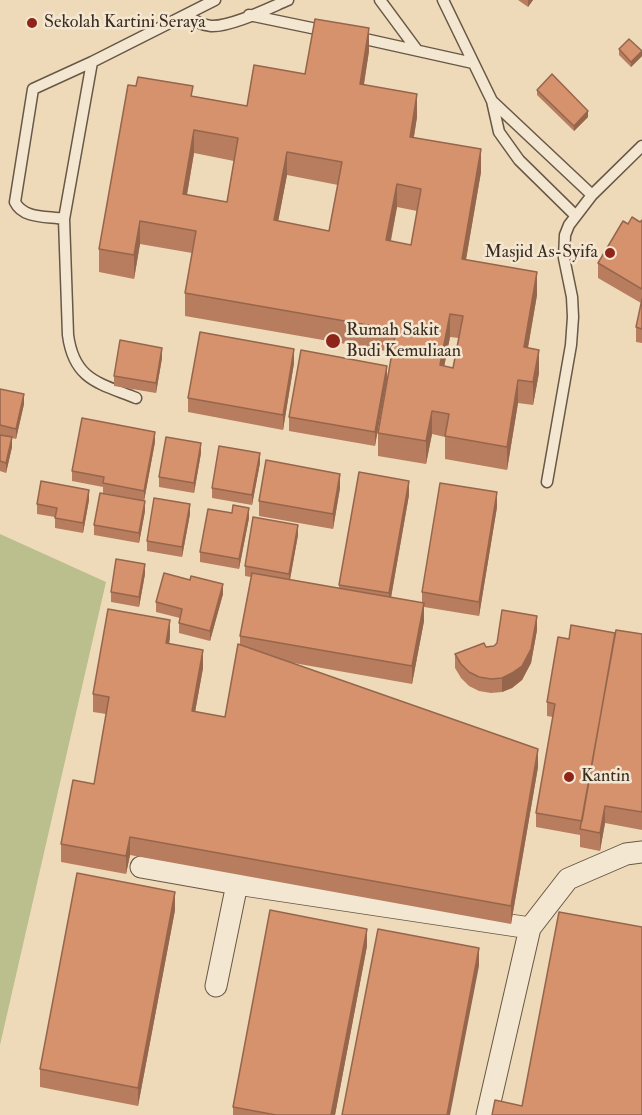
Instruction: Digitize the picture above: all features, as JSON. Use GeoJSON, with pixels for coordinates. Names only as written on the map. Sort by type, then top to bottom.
{"type":"FeatureCollection","features":[{"type":"Feature","properties":{"kind":"street"},"geometry":{"type":"LineString","coordinates":[[487,1115],[530,928],[568,879],[626,855],[642,852]]}},
{"type":"Feature","properties":{"kind":"street"},"geometry":{"type":"LineString","coordinates":[[141,867],[237,884],[530,928]]}},
{"type":"Feature","properties":{"kind":"street"},"geometry":{"type":"LineString","coordinates":[[216,986],[237,884]]}},
{"type":"Feature","properties":{"kind":"lane"},"geometry":{"type":"LineString","coordinates":[[64,219],[25,213],[19,210],[15,202],[33,89],[215,0]]}},
{"type":"Feature","properties":{"kind":"lane"},"geometry":{"type":"LineString","coordinates":[[184,15],[198,23],[223,26],[288,0]]}},
{"type":"Feature","properties":{"kind":"lane"},"geometry":{"type":"LineString","coordinates":[[380,0],[417,50]]}},
{"type":"Feature","properties":{"kind":"lane"},"geometry":{"type":"LineString","coordinates":[[443,0],[492,101],[499,132],[519,160],[576,216]]}},
{"type":"Feature","properties":{"kind":"lane"},"geometry":{"type":"LineString","coordinates":[[249,15],[472,63]]}},
{"type":"Feature","properties":{"kind":"lane"},"geometry":{"type":"LineString","coordinates":[[92,62],[64,219],[70,349],[76,362],[91,379],[136,398]]}},
{"type":"Feature","properties":{"kind":"lane"},"geometry":{"type":"LineString","coordinates":[[492,101],[592,195]]}},
{"type":"Feature","properties":{"kind":"lane"},"geometry":{"type":"LineString","coordinates":[[547,482],[571,345],[572,297],[564,258],[565,235],[592,195],[642,146]]}},
{"type":"Feature","properties":{"kind":"green space"},"geometry":{"type":"Polygon","coordinates":[[[0,534],[106,582],[0,1045],[0,534]]]}},
{"type":"Feature","properties":{"kind":"building","name":"Rumah Sakit Budi Kemuliaan"},"geometry":{"type":"Polygon","coordinates":[[[315,19],[369,28],[360,84],[417,94],[410,137],[481,149],[462,259],[537,272],[524,347],[539,350],[533,382],[518,380],[507,447],[445,436],[449,414],[432,411],[426,441],[378,433],[396,330],[185,293],[196,231],[140,221],[134,255],[99,249],[128,85],[136,86],[138,77],[193,86],[191,96],[247,106],[254,65],[305,74],[315,19]],[[194,130],[183,194],[227,202],[238,138],[194,130]],[[287,152],[274,220],[329,231],[342,162],[287,152]],[[397,184],[386,240],[411,245],[421,189],[397,184]],[[450,314],[440,365],[453,368],[463,316],[450,314]]]}},
{"type":"Feature","properties":{"kind":"building"},"geometry":{"type":"Polygon","coordinates":[[[629,39],[642,51],[631,62],[619,49],[629,39]]]}},
{"type":"Feature","properties":{"kind":"building"},"geometry":{"type":"Polygon","coordinates":[[[552,74],[588,111],[574,126],[537,90],[552,74]]]}},
{"type":"Feature","properties":{"kind":"building"},"geometry":{"type":"Polygon","coordinates":[[[632,217],[640,222],[642,220],[642,289],[598,263],[623,221],[628,224],[632,217]]]}},
{"type":"Feature","properties":{"kind":"building"},"geometry":{"type":"Polygon","coordinates":[[[642,299],[642,329],[636,327],[642,299]]]}},
{"type":"Feature","properties":{"kind":"building"},"geometry":{"type":"Polygon","coordinates":[[[200,332],[294,349],[283,415],[188,398],[200,332]]]}},
{"type":"Feature","properties":{"kind":"building"},"geometry":{"type":"Polygon","coordinates":[[[120,340],[162,348],[156,383],[114,376],[120,340]]]}},
{"type":"Feature","properties":{"kind":"building"},"geometry":{"type":"Polygon","coordinates":[[[301,350],[387,366],[375,432],[289,417],[301,350]]]}},
{"type":"Feature","properties":{"kind":"building"},"geometry":{"type":"Polygon","coordinates":[[[0,389],[24,394],[16,429],[0,425],[0,389]]]}},
{"type":"Feature","properties":{"kind":"building"},"geometry":{"type":"Polygon","coordinates":[[[82,418],[155,432],[144,491],[103,483],[104,477],[72,471],[82,418]]]}},
{"type":"Feature","properties":{"kind":"building"},"geometry":{"type":"Polygon","coordinates":[[[0,435],[12,437],[6,463],[0,461],[0,435]]]}},
{"type":"Feature","properties":{"kind":"building"},"geometry":{"type":"Polygon","coordinates":[[[166,437],[201,443],[194,483],[159,477],[166,437]]]}},
{"type":"Feature","properties":{"kind":"building"},"geometry":{"type":"Polygon","coordinates":[[[219,446],[260,453],[252,495],[212,488],[219,446]]]}},
{"type":"Feature","properties":{"kind":"building"},"geometry":{"type":"Polygon","coordinates":[[[266,460],[340,474],[333,514],[259,501],[266,460]]]}},
{"type":"Feature","properties":{"kind":"building"},"geometry":{"type":"Polygon","coordinates":[[[359,472],[409,481],[389,593],[339,585],[359,472]]]}},
{"type":"Feature","properties":{"kind":"building"},"geometry":{"type":"Polygon","coordinates":[[[41,481],[89,490],[83,523],[55,518],[57,508],[37,504],[41,481]]]}},
{"type":"Feature","properties":{"kind":"building"},"geometry":{"type":"Polygon","coordinates":[[[440,483],[497,492],[479,602],[422,592],[440,483]]]}},
{"type":"Feature","properties":{"kind":"building"},"geometry":{"type":"Polygon","coordinates":[[[100,493],[145,501],[139,533],[94,525],[100,493]]]}},
{"type":"Feature","properties":{"kind":"building"},"geometry":{"type":"Polygon","coordinates":[[[154,498],[190,504],[182,547],[147,541],[154,498]]]}},
{"type":"Feature","properties":{"kind":"building"},"geometry":{"type":"Polygon","coordinates":[[[233,505],[249,508],[239,559],[200,552],[208,509],[232,513],[233,505]]]}},
{"type":"Feature","properties":{"kind":"building"},"geometry":{"type":"Polygon","coordinates":[[[253,517],[298,525],[289,574],[245,566],[253,517]]]}},
{"type":"Feature","properties":{"kind":"building"},"geometry":{"type":"Polygon","coordinates":[[[116,559],[145,564],[139,597],[111,592],[116,559]]]}},
{"type":"Feature","properties":{"kind":"building"},"geometry":{"type":"Polygon","coordinates":[[[164,573],[190,580],[191,576],[223,584],[210,631],[179,623],[182,609],[156,602],[164,573]]]}},
{"type":"Feature","properties":{"kind":"building"},"geometry":{"type":"Polygon","coordinates":[[[252,573],[424,603],[412,666],[240,636],[252,573]]]}},
{"type":"Feature","properties":{"kind":"building"},"geometry":{"type":"Polygon","coordinates":[[[108,609],[170,620],[166,643],[203,650],[192,711],[225,717],[238,644],[538,749],[511,906],[130,837],[126,856],[61,844],[73,780],[94,784],[109,697],[93,694],[108,609]]]}},
{"type":"Feature","properties":{"kind":"building"},"geometry":{"type":"Polygon","coordinates":[[[502,610],[537,616],[531,649],[522,666],[512,673],[502,678],[479,677],[469,672],[455,654],[484,643],[486,647],[494,646],[497,643],[502,610]]]}},
{"type":"Feature","properties":{"kind":"building"},"geometry":{"type":"Polygon","coordinates":[[[571,625],[615,633],[582,821],[536,813],[555,704],[547,702],[558,637],[569,639],[571,625]]]}},
{"type":"Feature","properties":{"kind":"building"},"geometry":{"type":"Polygon","coordinates":[[[616,630],[642,634],[642,812],[605,806],[600,833],[580,829],[616,630]]]}},
{"type":"Feature","properties":{"kind":"building"},"geometry":{"type":"Polygon","coordinates":[[[77,873],[175,892],[138,1088],[40,1069],[77,873]]]}},
{"type":"Feature","properties":{"kind":"building"},"geometry":{"type":"Polygon","coordinates":[[[270,910],[367,929],[331,1115],[276,1115],[233,1107],[270,910]]]}},
{"type":"Feature","properties":{"kind":"building"},"geometry":{"type":"Polygon","coordinates":[[[559,912],[642,927],[642,1115],[492,1115],[495,1100],[522,1106],[559,912]]]}},
{"type":"Feature","properties":{"kind":"building"},"geometry":{"type":"Polygon","coordinates":[[[378,929],[479,948],[447,1115],[342,1115],[378,929]]]}},
{"type":"Feature","properties":{"kind":"place","name":"Sekolah Kartini Seraya"},"geometry":{"type":"Point","coordinates":[32,23]}},
{"type":"Feature","properties":{"kind":"place","name":"Masjid As-Syifa"},"geometry":{"type":"Point","coordinates":[610,253]}},
{"type":"Feature","properties":{"kind":"place","name":"Rumah Sakit Budi Kemuliaan"},"geometry":{"type":"Point","coordinates":[333,341]}},
{"type":"Feature","properties":{"kind":"place","name":"Kantin"},"geometry":{"type":"Point","coordinates":[569,777]}}]}
